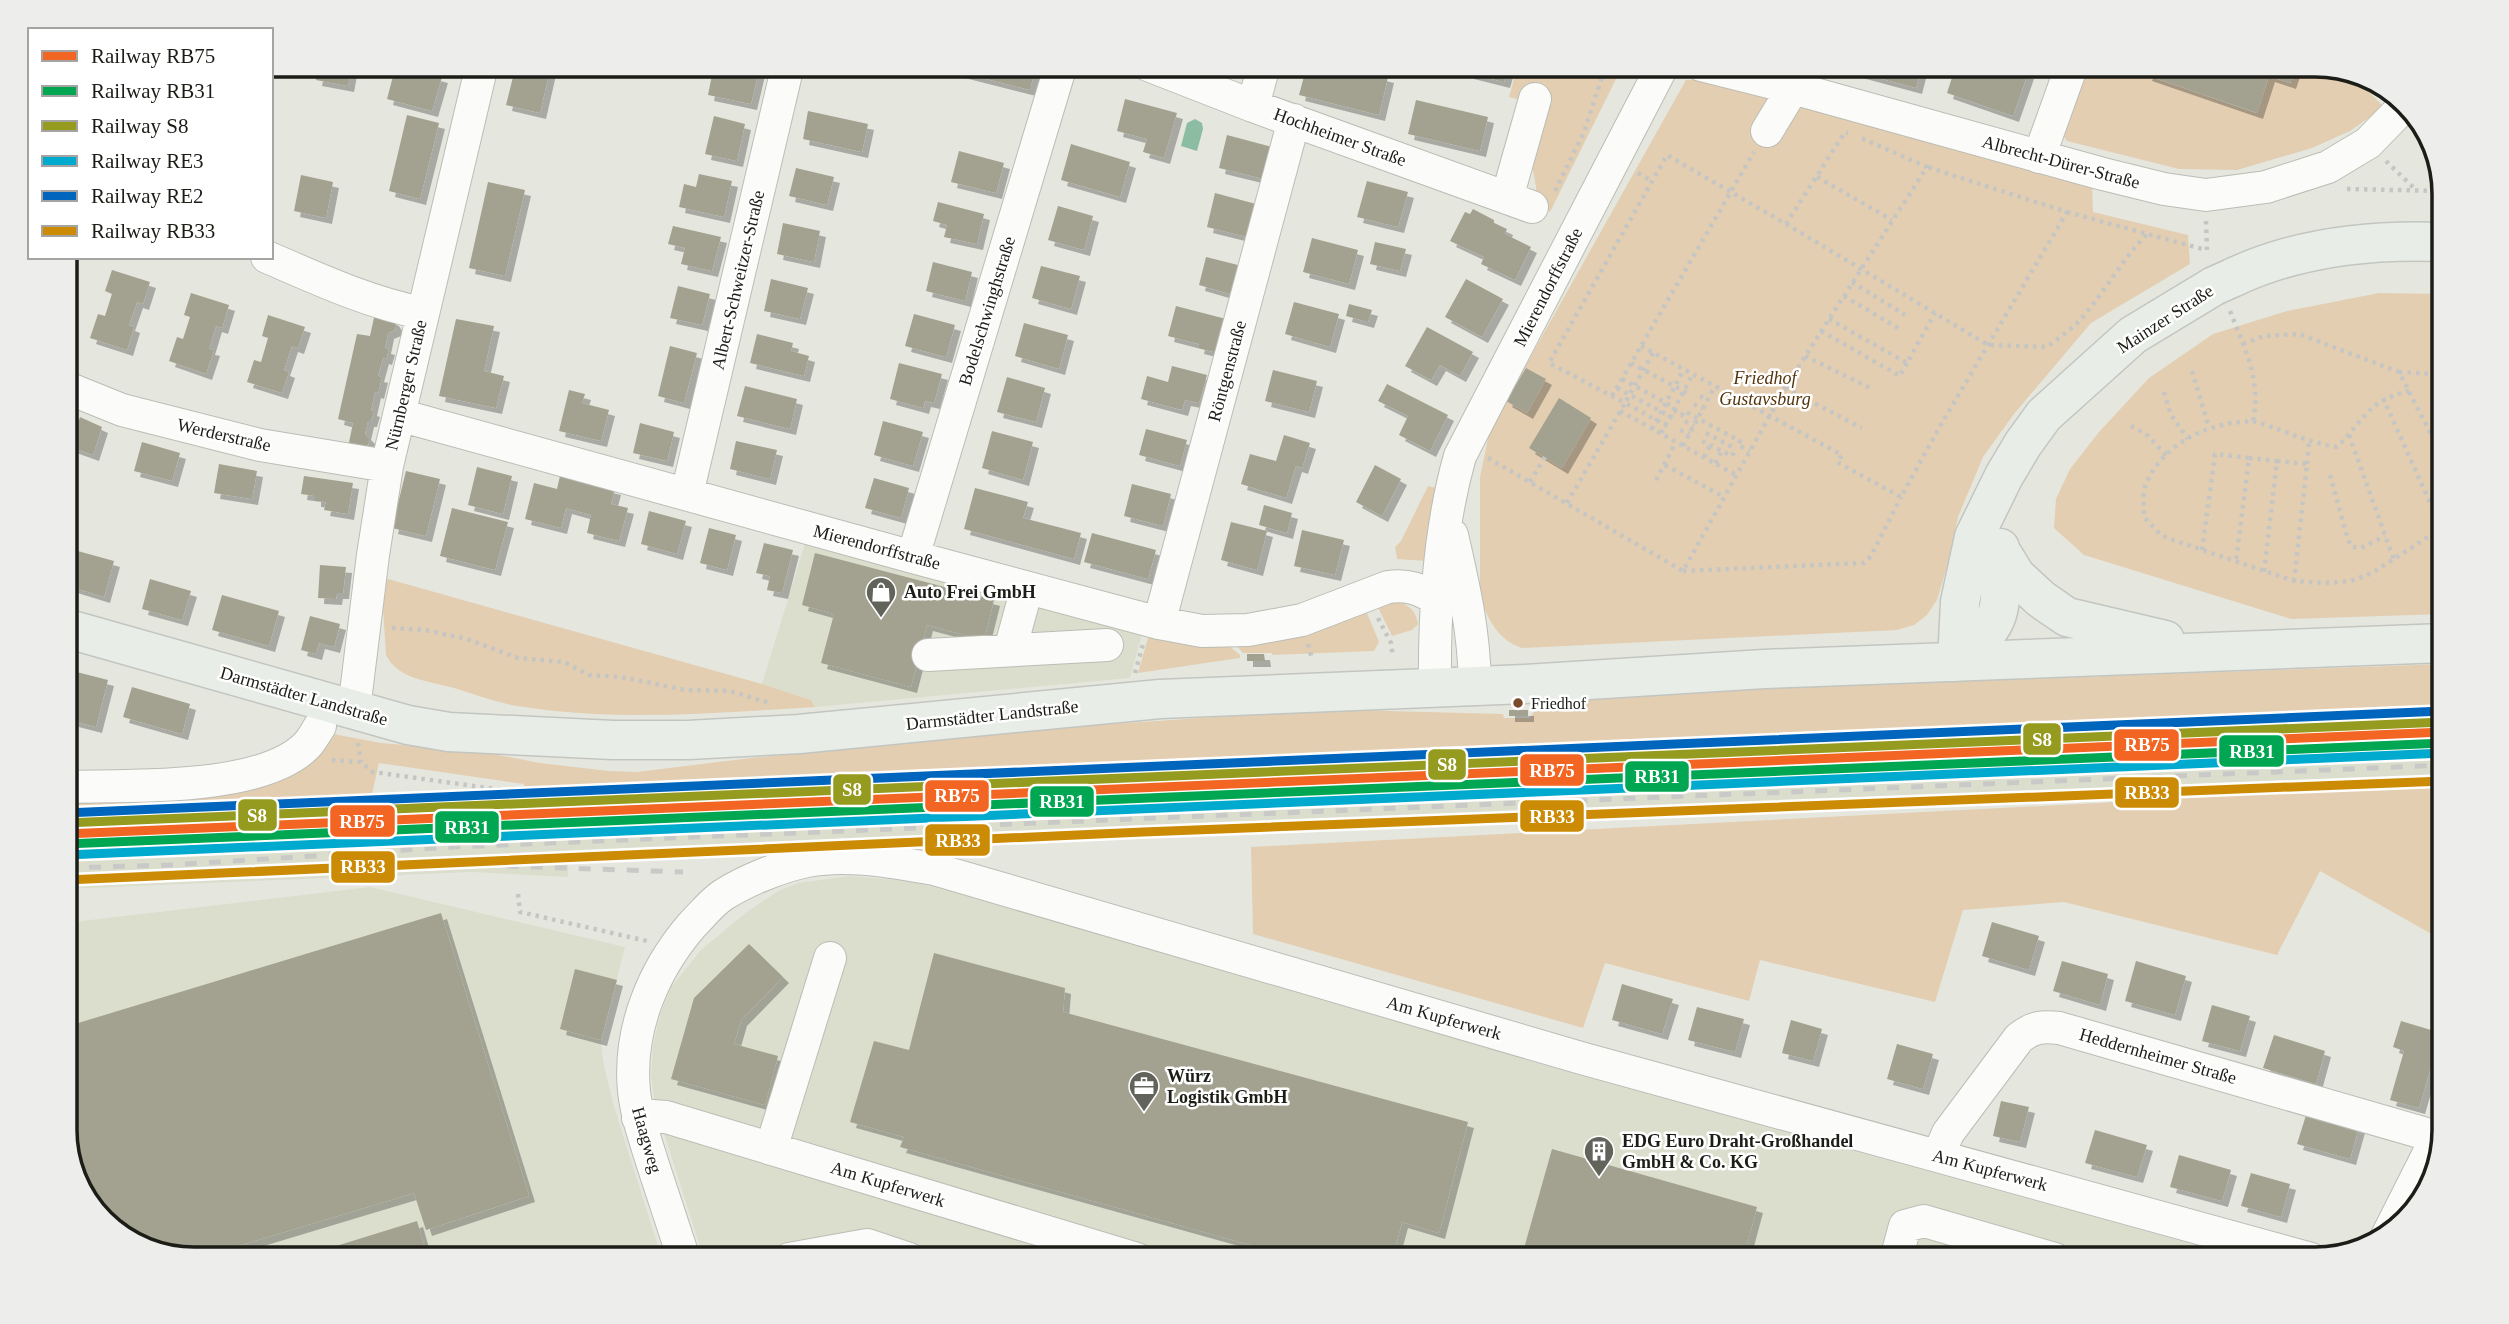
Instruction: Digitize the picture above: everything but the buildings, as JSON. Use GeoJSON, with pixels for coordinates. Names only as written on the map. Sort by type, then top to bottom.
{"type":"FeatureCollection","features":[{"type":"Feature","properties":{"kind":"main road","name":"Mainzer Straße"},"geometry":{"type":"LineString","coordinates":[[1987,544],[2004,475],[2043,415],[2133,335],[2220,280],[2248,270],[2351,245],[2401,240],[2432,241]]}},
{"type":"Feature","properties":{"kind":"main road"},"geometry":{"type":"LineString","coordinates":[[1987,544],[2040,599],[2067,617],[2138,635],[2222,651],[2432,643]]}},
{"type":"Feature","properties":{"kind":"main road"},"geometry":{"type":"LineString","coordinates":[[1956,662],[1991,630],[1998,616],[2001,598],[1987,544]]}},
{"type":"Feature","properties":{"kind":"main road","name":"Darmstädter Landstraße"},"geometry":{"type":"LineString","coordinates":[[77,623],[134,633],[297,680],[355,701]]}},
{"type":"Feature","properties":{"kind":"main road","name":"Darmstädter Landstraße"},"geometry":{"type":"LineString","coordinates":[[77,631],[355,701],[549,736],[688,740],[799,734],[1133,701],[1764,669],[2222,651]]}},
{"type":"Feature","properties":{"kind":"street","name":"Nürnberger Straße"},"geometry":{"type":"LineString","coordinates":[[355,701],[387,466],[479,77]]}},
{"type":"Feature","properties":{"kind":"street","name":"Albert-Schweitzer-Straße"},"geometry":{"type":"LineString","coordinates":[[687,494],[785,77]]}},
{"type":"Feature","properties":{"kind":"street","name":"Bodelschwinghstraße"},"geometry":{"type":"LineString","coordinates":[[913,557],[1057,77]]}},
{"type":"Feature","properties":{"kind":"street","name":"Hochheimer Straße"},"geometry":{"type":"LineString","coordinates":[[1178,77],[1253,106],[1531,199]]}},
{"type":"Feature","properties":{"kind":"street"},"geometry":{"type":"LineString","coordinates":[[1253,106],[1261,77]]}},
{"type":"Feature","properties":{"kind":"street","name":"Mierendorffstraße"},"geometry":{"type":"LineString","coordinates":[[1435,687],[1436,599],[1452,486],[1466,445],[1657,77]]}},
{"type":"Feature","properties":{"kind":"street"},"geometry":{"type":"LineString","coordinates":[[1767,131],[1796,77]]}},
{"type":"Feature","properties":{"kind":"street","name":"Albrecht-Dürer-Straße"},"geometry":{"type":"LineString","coordinates":[[1800,77],[2039,157],[2164,189],[2206,195],[2266,187],[2328,167],[2368,143],[2398,112]]}},
{"type":"Feature","properties":{"kind":"street"},"geometry":{"type":"LineString","coordinates":[[2039,157],[2068,77]]}},
{"type":"Feature","properties":{"kind":"street"},"geometry":{"type":"LineString","coordinates":[[1531,199],[1535,99]]}},
{"type":"Feature","properties":{"kind":"street","name":"Röntgenstraße"},"geometry":{"type":"LineString","coordinates":[[1159,622],[1294,120]]}},
{"type":"Feature","properties":{"kind":"street"},"geometry":{"type":"LineString","coordinates":[[272,259],[349,293],[422,313]]}},
{"type":"Feature","properties":{"kind":"street","name":"Werderstraße"},"geometry":{"type":"LineString","coordinates":[[77,392],[121,410],[260,445],[387,466]]}},
{"type":"Feature","properties":{"kind":"street","name":"Mierendorffstraße"},"geometry":{"type":"LineString","coordinates":[[399,415],[913,557],[1202,631],[1248,630],[1302,620],[1398,585],[1415,587],[1436,599]]}},
{"type":"Feature","properties":{"kind":"street","name":"Mierendorffstraße"},"geometry":{"type":"LineString","coordinates":[[1448,515],[1470,612],[1475,685]]}},
{"type":"Feature","properties":{"kind":"street"},"geometry":{"type":"LineString","coordinates":[[1010,650],[1027,587]]}},
{"type":"Feature","properties":{"kind":"street"},"geometry":{"type":"LineString","coordinates":[[928,655],[1107,645]]}},
{"type":"Feature","properties":{"kind":"street"},"geometry":{"type":"LineString","coordinates":[[77,786],[230,779],[258,772],[293,756],[307,744],[320,726]]}},
{"type":"Feature","properties":{"kind":"street","name":"Am Kupferwerk"},"geometry":{"type":"LineString","coordinates":[[641,1017],[652,983],[682,937],[722,896],[769,873],[807,861],[845,858],[891,862],[934,869],[1581,1058],[2268,1247]]}},
{"type":"Feature","properties":{"kind":"street"},"geometry":{"type":"LineString","coordinates":[[771,1149],[830,958]]}},
{"type":"Feature","properties":{"kind":"street","name":"Haagweg"},"geometry":{"type":"LineString","coordinates":[[641,1017],[634,1055],[638,1118],[680,1247]]}},
{"type":"Feature","properties":{"kind":"street","name":"Heddernheimer Straße"},"geometry":{"type":"LineString","coordinates":[[1938,1156],[1948,1133],[2019,1038],[2029,1030],[2042,1026],[2059,1028],[2432,1131]]}},
{"type":"Feature","properties":{"kind":"street","name":"Am Kupferwerk"},"geometry":{"type":"LineString","coordinates":[[638,1118],[666,1117],[1097,1247]]}},
{"type":"Feature","properties":{"kind":"street","name":"Heddernheimer Straße"},"geometry":{"type":"LineString","coordinates":[[2401,1209],[2429,1156]]}},
{"type":"Feature","properties":{"kind":"street"},"geometry":{"type":"LineString","coordinates":[[1899,1247],[1905,1226],[1924,1221],[2014,1247]]}},
{"type":"Feature","properties":{"kind":"street"},"geometry":{"type":"LineString","coordinates":[[854,1247],[873,1247]]}},
{"type":"Feature","properties":{"kind":"path"},"geometry":{"type":"LineString","coordinates":[[1531,199],[1567,163],[1584,132],[1602,77]]}},
{"type":"Feature","properties":{"kind":"path"},"geometry":{"type":"LineString","coordinates":[[1612,396],[1767,131]]}},
{"type":"Feature","properties":{"kind":"path"},"geometry":{"type":"LineString","coordinates":[[1786,224],[1845,132],[1927,167],[2067,212],[2147,234],[2220,280],[2253,369],[2256,407],[2253,421]]}},
{"type":"Feature","properties":{"kind":"path"},"geometry":{"type":"LineString","coordinates":[[2368,143],[2416,190]]}},
{"type":"Feature","properties":{"kind":"path"},"geometry":{"type":"LineString","coordinates":[[1668,426],[1549,363],[1667,155],[1988,345],[2047,347],[2080,320],[2133,248],[2147,234]]}},
{"type":"Feature","properties":{"kind":"path"},"geometry":{"type":"LineString","coordinates":[[1683,571],[1785,388],[1927,167]]}},
{"type":"Feature","properties":{"kind":"path"},"geometry":{"type":"LineString","coordinates":[[1817,177],[1892,220]]}},
{"type":"Feature","properties":{"kind":"path"},"geometry":{"type":"LineString","coordinates":[[2334,189],[2432,191]]}},
{"type":"Feature","properties":{"kind":"path"},"geometry":{"type":"LineString","coordinates":[[1466,445],[1683,571],[1864,563],[1871,556],[1901,497],[2067,212]]}},
{"type":"Feature","properties":{"kind":"path"},"geometry":{"type":"LineString","coordinates":[[1852,282],[1905,315]]}},
{"type":"Feature","properties":{"kind":"path"},"geometry":{"type":"LineString","coordinates":[[1844,296],[1898,328]]}},
{"type":"Feature","properties":{"kind":"path"},"geometry":{"type":"LineString","coordinates":[[1821,331],[1900,376],[1935,313]]}},
{"type":"Feature","properties":{"kind":"path"},"geometry":{"type":"LineString","coordinates":[[1829,319],[1907,363]]}},
{"type":"Feature","properties":{"kind":"path"},"geometry":{"type":"LineString","coordinates":[[2243,344],[2264,336],[2299,334],[2399,372],[2432,373]]}},
{"type":"Feature","properties":{"kind":"path"},"geometry":{"type":"LineString","coordinates":[[1641,346],[1842,455],[1837,462],[1901,497]]}},
{"type":"Feature","properties":{"kind":"path"},"geometry":{"type":"LineString","coordinates":[[1567,503],[1653,353]]}},
{"type":"Feature","properties":{"kind":"path"},"geometry":{"type":"LineString","coordinates":[[1805,356],[1872,389]]}},
{"type":"Feature","properties":{"kind":"path"},"geometry":{"type":"LineString","coordinates":[[1632,363],[1686,392]]}},
{"type":"Feature","properties":{"kind":"path"},"geometry":{"type":"LineString","coordinates":[[1652,429],[1684,369]]}},
{"type":"Feature","properties":{"kind":"path"},"geometry":{"type":"LineString","coordinates":[[2192,371],[2209,428]]}},
{"type":"Feature","properties":{"kind":"path"},"geometry":{"type":"LineString","coordinates":[[2399,372],[2432,436]]}},
{"type":"Feature","properties":{"kind":"path"},"geometry":{"type":"LineString","coordinates":[[1661,433],[1668,426],[1693,373]]}},
{"type":"Feature","properties":{"kind":"path"},"geometry":{"type":"LineString","coordinates":[[1622,379],[1675,407],[1682,415],[1684,411],[1740,441],[1732,456],[1702,440]]}},
{"type":"Feature","properties":{"kind":"path"},"geometry":{"type":"LineString","coordinates":[[1683,446],[1715,386]]}},
{"type":"Feature","properties":{"kind":"path"},"geometry":{"type":"LineString","coordinates":[[1617,388],[1672,418]]}},
{"type":"Feature","properties":{"kind":"path"},"geometry":{"type":"LineString","coordinates":[[1785,388],[1862,428]]}},
{"type":"Feature","properties":{"kind":"path"},"geometry":{"type":"LineString","coordinates":[[2409,391],[2383,398],[2363,416],[2337,447],[2320,445],[2253,421],[2229,422],[2198,432],[2158,465],[2144,487],[2144,517],[2161,535],[2202,550],[2294,581],[2326,583],[2351,581],[2372,573],[2394,561],[2432,533]]}},
{"type":"Feature","properties":{"kind":"path"},"geometry":{"type":"LineString","coordinates":[[2164,392],[2171,415],[2188,439]]}},
{"type":"Feature","properties":{"kind":"path"},"geometry":{"type":"LineString","coordinates":[[1700,396],[1708,400]]}},
{"type":"Feature","properties":{"kind":"path"},"geometry":{"type":"LineString","coordinates":[[2383,398],[2432,504]]}},
{"type":"Feature","properties":{"kind":"path"},"geometry":{"type":"LineString","coordinates":[[1694,404],[1703,409]]}},
{"type":"Feature","properties":{"kind":"path"},"geometry":{"type":"LineString","coordinates":[[1675,407],[1683,406]]}},
{"type":"Feature","properties":{"kind":"path"},"geometry":{"type":"LineString","coordinates":[[1620,411],[1737,475]]}},
{"type":"Feature","properties":{"kind":"path"},"geometry":{"type":"LineString","coordinates":[[1685,421],[1694,426]]}},
{"type":"Feature","properties":{"kind":"path"},"geometry":{"type":"LineString","coordinates":[[2131,426],[2146,434],[2167,456]]}},
{"type":"Feature","properties":{"kind":"path"},"geometry":{"type":"LineString","coordinates":[[1680,430],[1690,434]]}},
{"type":"Feature","properties":{"kind":"path"},"geometry":{"type":"LineString","coordinates":[[1706,433],[1750,451]]}},
{"type":"Feature","properties":{"kind":"path"},"geometry":{"type":"LineString","coordinates":[[2349,435],[2394,561]]}},
{"type":"Feature","properties":{"kind":"path"},"geometry":{"type":"LineString","coordinates":[[2294,581],[2309,440]]}},
{"type":"Feature","properties":{"kind":"path"},"geometry":{"type":"LineString","coordinates":[[1656,480],[1676,442]]}},
{"type":"Feature","properties":{"kind":"path"},"geometry":{"type":"LineString","coordinates":[[1704,457],[1710,445]]}},
{"type":"Feature","properties":{"kind":"path"},"geometry":{"type":"LineString","coordinates":[[1715,463],[1722,451]]}},
{"type":"Feature","properties":{"kind":"path"},"geometry":{"type":"LineString","coordinates":[[2202,550],[2215,454],[2307,464]]}},
{"type":"Feature","properties":{"kind":"path"},"geometry":{"type":"LineString","coordinates":[[1530,482],[1545,457]]}},
{"type":"Feature","properties":{"kind":"path"},"geometry":{"type":"LineString","coordinates":[[2236,561],[2249,458]]}},
{"type":"Feature","properties":{"kind":"path"},"geometry":{"type":"LineString","coordinates":[[2264,572],[2277,461]]}},
{"type":"Feature","properties":{"kind":"path"},"geometry":{"type":"LineString","coordinates":[[1665,465],[1724,497]]}},
{"type":"Feature","properties":{"kind":"path"},"geometry":{"type":"LineString","coordinates":[[2330,475],[2352,547],[2361,548],[2385,536]]}},
{"type":"Feature","properties":{"kind":"path"},"geometry":{"type":"LineString","coordinates":[[363,628],[425,630],[467,639],[518,658],[564,662],[589,675],[621,677],[685,690],[730,691],[766,702],[799,734]]}},
{"type":"Feature","properties":{"kind":"path"},"geometry":{"type":"LineString","coordinates":[[361,762],[373,772],[510,791],[510,797]]}},
{"type":"Feature","properties":{"kind":"path"},"geometry":{"type":"LineString","coordinates":[[518,894],[520,912],[657,943]]}},
{"type":"Feature","properties":{"kind":"shaded area"},"geometry":{"type":"Polygon","coordinates":[[[1195,119],[1202,123],[1203,129],[1197,151],[1181,146],[1187,123],[1195,119]]]}},
{"type":"Feature","properties":{"kind":"shaded area","name":"Auto Frei GmbH"},"geometry":{"type":"Polygon","coordinates":[[[806,540],[1144,628],[1130,678],[815,707],[811,700],[762,684],[806,540]]]}},
{"type":"Feature","properties":{"kind":"shaded area"},"geometry":{"type":"Polygon","coordinates":[[[2432,719],[2432,779],[2364,782],[2346,789],[2321,789],[2306,785],[2104,794],[2084,800],[2059,800],[2046,795],[1830,806],[1805,812],[1764,809],[1545,818],[1534,823],[1508,824],[1490,821],[1173,829],[1132,834],[923,840],[905,837],[568,854],[568,877],[472,872],[77,888],[77,812],[118,814],[128,807],[371,798],[382,795],[423,796],[433,802],[541,796],[548,791],[817,782],[1641,745],[2432,719]]]}},
{"type":"Feature","properties":{"kind":"shaded area"},"geometry":{"type":"Polygon","coordinates":[[[850,876],[910,881],[963,894],[1571,1073],[2202,1247],[700,1247],[655,1105],[651,1076],[653,1045],[661,1012],[671,987],[701,950],[748,911],[780,890],[798,883],[850,876]]]}},
{"type":"Feature","properties":{"kind":"shaded area"},"geometry":{"type":"Polygon","coordinates":[[[370,887],[625,947],[601,1040],[603,1061],[613,1103],[658,1247],[194,1247],[171,1245],[142,1235],[106,1207],[89,1182],[79,1153],[77,922],[370,887]]]}},
{"type":"Feature","properties":{"kind":"green space"},"geometry":{"type":"Polygon","coordinates":[[[1515,77],[1617,77],[1550,212],[1536,203],[1531,159],[1540,105],[1509,97],[1515,77]]]}},
{"type":"Feature","properties":{"kind":"green space"},"geometry":{"type":"Polygon","coordinates":[[[2082,77],[2152,77],[2256,113],[2269,77],[2290,83],[2292,77],[2330,78],[2365,88],[2384,107],[2350,131],[2312,148],[2237,170],[2179,169],[2067,141],[2063,135],[2082,77]]]}},
{"type":"Feature","properties":{"kind":"green space","name":"Friedhof Gustavsburg"},"geometry":{"type":"Polygon","coordinates":[[[1686,80],[1706,80],[2092,184],[2093,212],[2188,235],[2190,264],[2091,323],[2014,414],[1983,457],[1958,517],[1937,600],[1927,615],[1914,625],[1897,630],[1522,648],[1506,640],[1495,628],[1480,595],[1480,477],[1490,429],[1686,80]]]}},
{"type":"Feature","properties":{"kind":"green space"},"geometry":{"type":"Polygon","coordinates":[[[2379,293],[2432,294],[2432,614],[2291,619],[2084,555],[2054,528],[2056,499],[2070,469],[2099,432],[2149,378],[2213,334],[2287,311],[2379,293]]]}},
{"type":"Feature","properties":{"kind":"green space"},"geometry":{"type":"Polygon","coordinates":[[[1428,486],[1436,488],[1427,561],[1397,559],[1395,547],[1401,541],[1428,486]]]}},
{"type":"Feature","properties":{"kind":"green space"},"geometry":{"type":"Polygon","coordinates":[[[381,577],[762,684],[811,700],[815,707],[666,715],[591,714],[517,706],[423,680],[397,669],[386,655],[381,577]]]}},
{"type":"Feature","properties":{"kind":"green space"},"geometry":{"type":"Polygon","coordinates":[[[1388,598],[1404,604],[1415,613],[1418,624],[1412,630],[1392,636],[1375,601],[1388,598]]]}},
{"type":"Feature","properties":{"kind":"green space"},"geometry":{"type":"Polygon","coordinates":[[[1365,608],[1379,642],[1374,651],[1272,655],[1243,653],[1236,645],[1365,608]]]}},
{"type":"Feature","properties":{"kind":"green space"},"geometry":{"type":"Polygon","coordinates":[[[1150,631],[1227,644],[1240,658],[1138,673],[1150,631]]]}},
{"type":"Feature","properties":{"kind":"green space"},"geometry":{"type":"Polygon","coordinates":[[[2432,664],[2432,719],[1641,745],[817,782],[548,791],[542,796],[524,797],[524,784],[379,763],[371,798],[128,807],[119,814],[77,812],[77,796],[213,788],[333,734],[381,743],[483,752],[540,763],[637,772],[751,758],[1098,725],[1259,714],[1351,710],[1503,714],[1504,718],[1530,718],[1537,707],[1583,695],[2432,664]]]}},
{"type":"Feature","properties":{"kind":"green space"},"geometry":{"type":"Polygon","coordinates":[[[2432,786],[2432,934],[2320,871],[2277,955],[2064,902],[1963,910],[1935,1002],[1760,960],[1749,1001],[1605,963],[1583,1028],[1253,934],[1251,847],[2432,786]]]}},
{"type":"Feature","properties":{"kind":"railway"},"geometry":{"type":"LineString","coordinates":[[77,868],[168,865],[454,847],[2432,765]]}},
{"type":"Feature","properties":{"kind":"railway"},"geometry":{"type":"LineString","coordinates":[[219,872],[444,864],[683,872]]}},
{"type":"Feature","properties":{"kind":"railway"},"geometry":{"type":"LineString","coordinates":[[77,879],[156,875]]}},
{"type":"Feature","properties":{"kind":"rail line","name":"RE2"},"geometry":{"type":"LineString","coordinates":[[77,812],[2432,711]]}},
{"type":"Feature","properties":{"kind":"rail line","name":"S8"},"geometry":{"type":"LineString","coordinates":[[77,822],[2432,723]]}},
{"type":"Feature","properties":{"kind":"rail line","name":"RB75"},"geometry":{"type":"LineString","coordinates":[[77,833],[2432,733]]}},
{"type":"Feature","properties":{"kind":"rail line","name":"RB31"},"geometry":{"type":"LineString","coordinates":[[77,843],[2432,744]]}},
{"type":"Feature","properties":{"kind":"rail line","name":"RE3"},"geometry":{"type":"LineString","coordinates":[[77,855],[2432,754]]}},
{"type":"Feature","properties":{"kind":"rail line","name":"RB33"},"geometry":{"type":"LineString","coordinates":[[77,880],[1143,832],[2432,781]]}},
{"type":"Feature","properties":{"kind":"place","name":"Auto Frei GmbH"},"geometry":{"type":"Point","coordinates":[881,619]}},
{"type":"Feature","properties":{"kind":"place","name":"Friedhof"},"geometry":{"type":"Point","coordinates":[1518,703]}},
{"type":"Feature","properties":{"kind":"place","name":"Würz Logistik GmbH"},"geometry":{"type":"Point","coordinates":[1144,1113]}},
{"type":"Feature","properties":{"kind":"place","name":"EDG Euro Draht-Großhandel GmbH & Co. KG"},"geometry":{"type":"Point","coordinates":[1599,1178]}}]}
